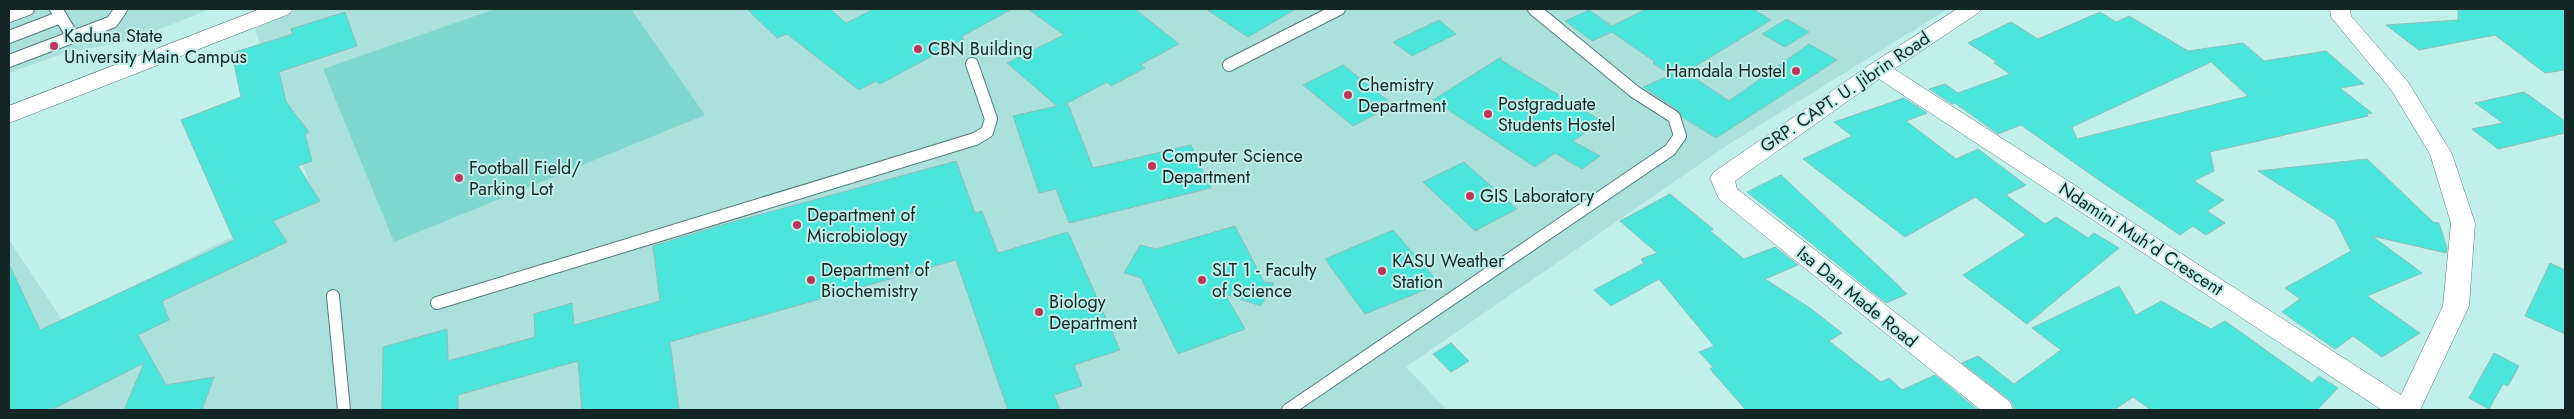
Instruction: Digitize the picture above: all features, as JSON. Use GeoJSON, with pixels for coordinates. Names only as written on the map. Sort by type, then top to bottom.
{"type":"FeatureCollection","features":[{"type":"Feature","properties":{"kind":"main road"},"geometry":{"type":"LineString","coordinates":[[9,103],[253,9]]}},
{"type":"Feature","properties":{"kind":"main road"},"geometry":{"type":"LineString","coordinates":[[9,115],[281,9]]}},
{"type":"Feature","properties":{"kind":"street","name":"GRP. CAPT. U. Jibrin Road"},"geometry":{"type":"LineString","coordinates":[[1722,178],[1739,164],[1879,68],[1971,9]]}},
{"type":"Feature","properties":{"kind":"street"},"geometry":{"type":"LineString","coordinates":[[2340,9],[2342,17],[2400,87],[2441,154],[2463,223],[2456,306],[2407,410]]}},
{"type":"Feature","properties":{"kind":"street","name":"Ndamini Muh'd Crescent"},"geometry":{"type":"LineString","coordinates":[[1879,68],[2403,410]]}},
{"type":"Feature","properties":{"kind":"street","name":"Isa Dan Made Road"},"geometry":{"type":"LineString","coordinates":[[1722,178],[1727,193],[2000,410]]}},
{"type":"Feature","properties":{"kind":"lane"},"geometry":{"type":"LineString","coordinates":[[9,16],[28,9]]}},
{"type":"Feature","properties":{"kind":"lane"},"geometry":{"type":"LineString","coordinates":[[9,61],[112,22],[121,9]]}},
{"type":"Feature","properties":{"kind":"lane"},"geometry":{"type":"LineString","coordinates":[[1229,65],[1339,9]]}},
{"type":"Feature","properties":{"kind":"lane"},"geometry":{"type":"LineString","coordinates":[[1288,410],[1670,150],[1680,136],[1674,117],[1635,92],[1534,9]]}},
{"type":"Feature","properties":{"kind":"lane"},"geometry":{"type":"LineString","coordinates":[[9,37],[59,13],[73,37]]}},
{"type":"Feature","properties":{"kind":"lane"},"geometry":{"type":"LineString","coordinates":[[437,304],[975,139],[987,132],[991,120],[972,64]]}},
{"type":"Feature","properties":{"kind":"lane"},"geometry":{"type":"LineString","coordinates":[[333,296],[344,410]]}},
{"type":"Feature","properties":{"kind":"shaded area","name":"Kaduna State University Main Campus"},"geometry":{"type":"Polygon","coordinates":[[[9,9],[210,9],[135,39],[65,53],[9,73],[9,9]]]}},
{"type":"Feature","properties":{"kind":"shaded area"},"geometry":{"type":"Polygon","coordinates":[[[299,9],[1948,9],[1726,146],[1406,367],[1447,410],[9,410],[9,240],[63,321],[314,196],[254,26],[299,9]]]}},
{"type":"Feature","properties":{"kind":"shaded area","name":"Football Field/ Parking Lot"},"geometry":{"type":"Polygon","coordinates":[[[495,9],[631,9],[705,115],[394,242],[323,69],[495,9]]]}},
{"type":"Feature","properties":{"kind":"building"},"geometry":{"type":"Polygon","coordinates":[[[747,9],[830,9],[846,23],[874,9],[1012,9],[961,37],[964,39],[880,84],[876,81],[859,90],[787,34],[777,38],[747,9]]]}},
{"type":"Feature","properties":{"kind":"building"},"geometry":{"type":"Polygon","coordinates":[[[1028,9],[1135,9],[1179,44],[1140,65],[1145,68],[1111,86],[1107,82],[1064,105],[1068,104],[1093,168],[1191,145],[1211,188],[1069,223],[1056,189],[1039,193],[1013,116],[1057,106],[1007,63],[1064,35],[1028,9]]]}},
{"type":"Feature","properties":{"kind":"building"},"geometry":{"type":"Polygon","coordinates":[[[1206,9],[1296,9],[1248,37],[1206,9]]]}},
{"type":"Feature","properties":{"kind":"building"},"geometry":{"type":"Polygon","coordinates":[[[1646,9],[1753,9],[1771,20],[1686,72],[1729,101],[1809,44],[1837,60],[1716,138],[1682,117],[1678,110],[1643,87],[1671,75],[1653,63],[1655,62],[1612,32],[1592,41],[1565,21],[1589,10],[1612,26],[1646,9]]]}},
{"type":"Feature","properties":{"kind":"building"},"geometry":{"type":"Polygon","coordinates":[[[2458,9],[2565,9],[2565,70],[2545,73],[2495,35],[2419,50],[2386,25],[2458,20],[2458,9]]]}},
{"type":"Feature","properties":{"kind":"building"},"geometry":{"type":"Polygon","coordinates":[[[345,12],[357,46],[279,72],[286,102],[309,132],[305,134],[312,161],[298,166],[320,201],[273,221],[287,242],[162,301],[169,320],[138,335],[166,385],[214,377],[202,410],[124,410],[144,363],[51,410],[9,410],[9,264],[40,330],[234,240],[181,120],[241,97],[232,53],[293,34],[291,29],[345,12]]]}},
{"type":"Feature","properties":{"kind":"building"},"geometry":{"type":"Polygon","coordinates":[[[2100,12],[2116,22],[2129,16],[2188,51],[2243,43],[2264,61],[2326,51],[2364,84],[2340,88],[2372,113],[2366,114],[2368,116],[2210,152],[2214,171],[2194,181],[2224,200],[2207,211],[2225,223],[2206,235],[2193,226],[2180,235],[2021,125],[1998,134],[1955,103],[1952,104],[1929,89],[1945,84],[1958,93],[2010,74],[1994,63],[1997,62],[1968,43],[2011,22],[2038,39],[2100,12]],[[2211,62],[2072,127],[2077,139],[2248,96],[2211,62]]]}},
{"type":"Feature","properties":{"kind":"building"},"geometry":{"type":"Polygon","coordinates":[[[1787,19],[1809,32],[1785,47],[1762,34],[1787,19]]]}},
{"type":"Feature","properties":{"kind":"building"},"geometry":{"type":"Polygon","coordinates":[[[1439,20],[1456,34],[1412,56],[1393,42],[1439,20]]]}},
{"type":"Feature","properties":{"kind":"building","name":"Postgraduate Students Hostel"},"geometry":{"type":"Polygon","coordinates":[[[1501,57],[1501,60],[1602,121],[1573,141],[1600,156],[1582,169],[1555,153],[1535,167],[1433,100],[1501,57]]]}},
{"type":"Feature","properties":{"kind":"building","name":"Chemistry Department"},"geometry":{"type":"Polygon","coordinates":[[[1343,65],[1393,105],[1353,126],[1303,85],[1343,65]]]}},
{"type":"Feature","properties":{"kind":"building"},"geometry":{"type":"Polygon","coordinates":[[[2524,92],[2565,121],[2565,133],[2498,149],[2472,129],[2503,123],[2475,103],[2524,92]]]}},
{"type":"Feature","properties":{"kind":"building"},"geometry":{"type":"Polygon","coordinates":[[[1904,98],[1927,113],[1906,121],[1956,159],[1978,149],[2026,185],[2006,195],[2045,224],[2056,217],[2088,238],[2094,233],[2119,248],[2027,324],[1963,275],[2026,235],[1975,197],[1905,237],[1803,159],[1852,136],[1834,122],[1904,98]]]}},
{"type":"Feature","properties":{"kind":"building"},"geometry":{"type":"Polygon","coordinates":[[[2367,159],[2433,222],[2439,223],[2447,248],[2446,253],[2372,236],[2422,273],[2367,296],[2420,333],[2382,357],[2353,336],[2335,349],[2282,312],[2300,299],[2285,288],[2351,251],[2335,220],[2258,171],[2367,159]]]}},
{"type":"Feature","properties":{"kind":"building"},"geometry":{"type":"Polygon","coordinates":[[[956,161],[975,213],[982,211],[998,253],[1068,232],[1120,350],[1074,365],[1082,386],[1054,395],[1060,410],[1008,410],[956,260],[670,342],[679,410],[582,410],[578,361],[458,395],[458,410],[382,410],[383,347],[447,329],[448,361],[535,337],[534,314],[572,303],[574,325],[660,301],[653,246],[722,225],[956,161]]]}},
{"type":"Feature","properties":{"kind":"building","name":"GIS Laboratory"},"geometry":{"type":"Polygon","coordinates":[[[1464,162],[1517,209],[1475,231],[1423,182],[1464,162]]]}},
{"type":"Feature","properties":{"kind":"building"},"geometry":{"type":"Polygon","coordinates":[[[1781,175],[1907,294],[1886,303],[1747,192],[1781,175]]]}},
{"type":"Feature","properties":{"kind":"building"},"geometry":{"type":"Polygon","coordinates":[[[1670,194],[1713,229],[1710,231],[1744,259],[1775,247],[1798,265],[1765,279],[1810,308],[1842,333],[1829,341],[1881,382],[1889,378],[1902,390],[1935,375],[1978,410],[1746,410],[1710,369],[1713,367],[1699,352],[1714,346],[1659,279],[1611,306],[1594,290],[1644,263],[1641,259],[1657,253],[1620,221],[1670,194]]]}},
{"type":"Feature","properties":{"kind":"building","name":"SLT 1 - Faculty of Science"},"geometry":{"type":"Polygon","coordinates":[[[1235,226],[1264,282],[1274,283],[1261,306],[1225,294],[1245,329],[1178,354],[1141,278],[1124,273],[1140,245],[1156,249],[1235,226]]]}},
{"type":"Feature","properties":{"kind":"building","name":"KASU Weather Station"},"geometry":{"type":"Polygon","coordinates":[[[1393,230],[1440,284],[1365,314],[1325,259],[1393,230]]]}},
{"type":"Feature","properties":{"kind":"building"},"geometry":{"type":"Polygon","coordinates":[[[2550,263],[2565,270],[2565,334],[2525,316],[2550,263]]]}},
{"type":"Feature","properties":{"kind":"building"},"geometry":{"type":"Polygon","coordinates":[[[2119,286],[2136,315],[2161,301],[2211,329],[2225,321],[2312,383],[2319,376],[2338,388],[2317,410],[2151,410],[2133,397],[2114,410],[2015,410],[2011,401],[1962,363],[1978,356],[2014,384],[2061,350],[2032,328],[2119,286]]]}},
{"type":"Feature","properties":{"kind":"building"},"geometry":{"type":"Polygon","coordinates":[[[1451,343],[1469,361],[1451,372],[1433,354],[1451,343]]]}},
{"type":"Feature","properties":{"kind":"building"},"geometry":{"type":"Polygon","coordinates":[[[2494,353],[2519,366],[2508,386],[2503,384],[2489,409],[2469,398],[2494,353]]]}},
{"type":"Feature","properties":{"kind":"place","name":"Kaduna State University Main Campus"},"geometry":{"type":"Point","coordinates":[54,46]}},
{"type":"Feature","properties":{"kind":"place","name":"CBN Building"},"geometry":{"type":"Point","coordinates":[918,49]}},
{"type":"Feature","properties":{"kind":"place","name":"Hamdala Hostel"},"geometry":{"type":"Point","coordinates":[1796,71]}},
{"type":"Feature","properties":{"kind":"place","name":"Chemistry Department"},"geometry":{"type":"Point","coordinates":[1348,95]}},
{"type":"Feature","properties":{"kind":"place","name":"Postgraduate Students Hostel"},"geometry":{"type":"Point","coordinates":[1488,114]}},
{"type":"Feature","properties":{"kind":"place","name":"Computer Science Department"},"geometry":{"type":"Point","coordinates":[1152,166]}},
{"type":"Feature","properties":{"kind":"place","name":"Football Field/ Parking Lot"},"geometry":{"type":"Point","coordinates":[459,178]}},
{"type":"Feature","properties":{"kind":"place","name":"GIS Laboratory"},"geometry":{"type":"Point","coordinates":[1470,196]}},
{"type":"Feature","properties":{"kind":"place","name":"Department of Microbiology"},"geometry":{"type":"Point","coordinates":[797,225]}},
{"type":"Feature","properties":{"kind":"place","name":"KASU Weather Station"},"geometry":{"type":"Point","coordinates":[1382,271]}},
{"type":"Feature","properties":{"kind":"place","name":"Department of Biochemistry"},"geometry":{"type":"Point","coordinates":[811,280]}},
{"type":"Feature","properties":{"kind":"place","name":"SLT 1 - Faculty of Science"},"geometry":{"type":"Point","coordinates":[1202,280]}},
{"type":"Feature","properties":{"kind":"place","name":"Biology Department"},"geometry":{"type":"Point","coordinates":[1039,312]}}]}
